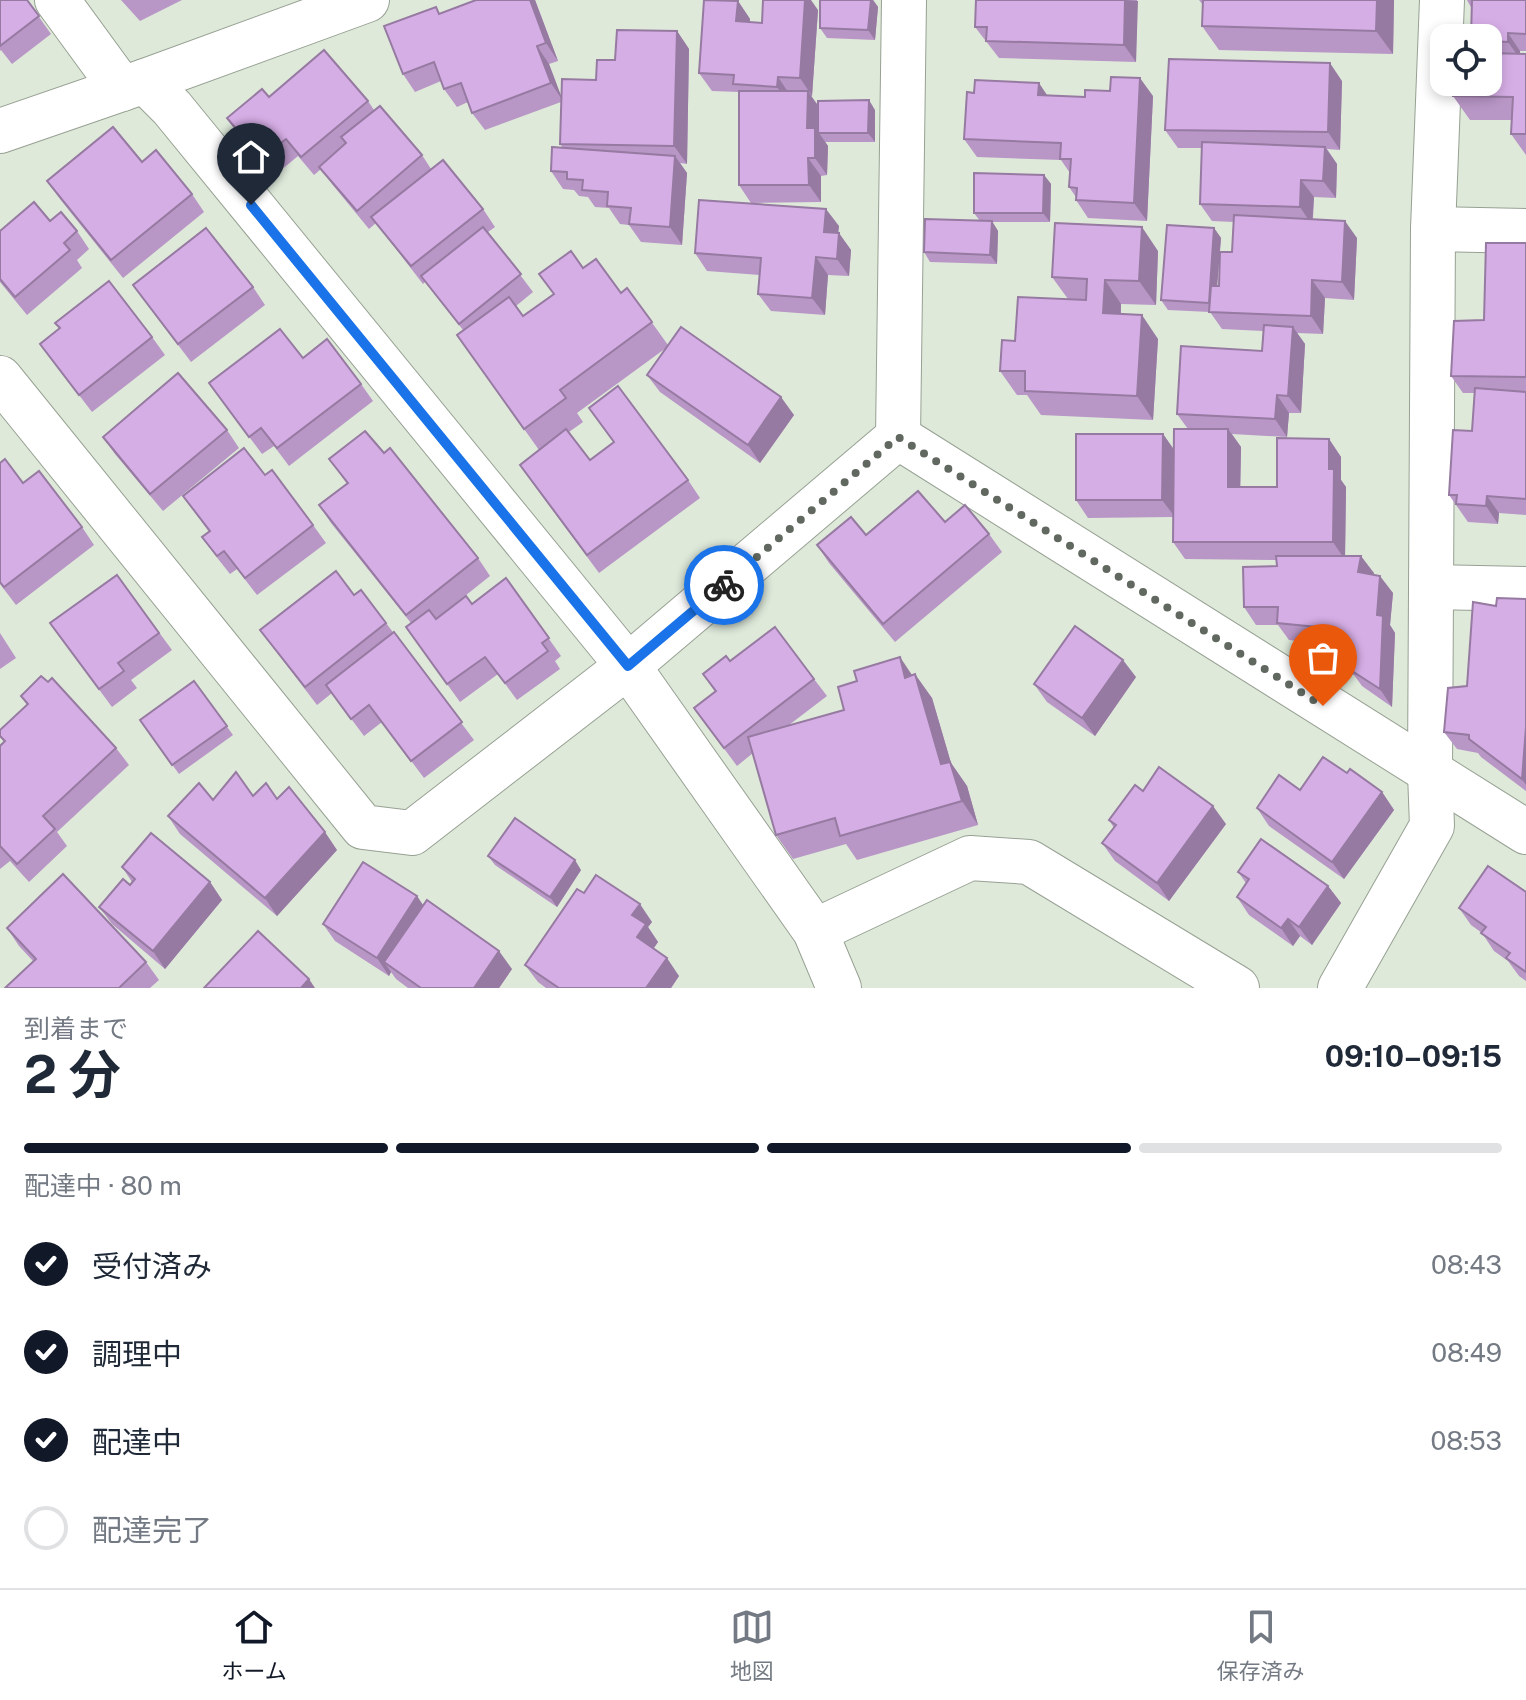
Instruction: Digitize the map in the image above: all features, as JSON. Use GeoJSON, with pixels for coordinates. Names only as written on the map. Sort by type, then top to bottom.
{"type":"FeatureCollection","features":[{"type":"Feature","properties":{"kind":"street"},"geometry":{"type":"LineString","coordinates":[[57,0],[134,85],[172,108],[628,666],[815,931],[839,988]]}},
{"type":"Feature","properties":{"kind":"street"},"geometry":{"type":"LineString","coordinates":[[0,131],[367,0]]}},
{"type":"Feature","properties":{"kind":"street"},"geometry":{"type":"LineString","coordinates":[[0,378],[363,827],[412,833],[628,666],[898,437],[904,0]]}},
{"type":"Feature","properties":{"kind":"street"},"geometry":{"type":"LineString","coordinates":[[1340,988],[1432,826],[1433,229],[1442,0]]}},
{"type":"Feature","properties":{"kind":"street"},"geometry":{"type":"LineString","coordinates":[[1433,229],[1526,231]]}},
{"type":"Feature","properties":{"kind":"street"},"geometry":{"type":"LineString","coordinates":[[898,437],[1526,832]]}},
{"type":"Feature","properties":{"kind":"street"},"geometry":{"type":"LineString","coordinates":[[1431,587],[1526,589]]}},
{"type":"Feature","properties":{"kind":"street"},"geometry":{"type":"LineString","coordinates":[[815,931],[970,858],[1029,862],[1237,988]]}},
{"type":"Feature","properties":{"kind":"building"},"geometry":{"type":"Polygon","coordinates":[[[0,0],[27,0],[39,16],[0,46],[0,0]]]}},
{"type":"Feature","properties":{"kind":"building"},"geometry":{"type":"Polygon","coordinates":[[[476,0],[530,0],[546,43],[537,46],[551,83],[472,113],[461,83],[444,89],[434,62],[403,74],[384,26],[436,7],[439,14],[476,0]]]}},
{"type":"Feature","properties":{"kind":"building"},"geometry":{"type":"Polygon","coordinates":[[[704,0],[738,1],[736,21],[762,23],[763,0],[805,0],[800,78],[778,77],[777,87],[733,84],[734,75],[699,73],[704,0]]]}},
{"type":"Feature","properties":{"kind":"building"},"geometry":{"type":"Polygon","coordinates":[[[820,0],[871,0],[868,30],[820,28],[820,0]]]}},
{"type":"Feature","properties":{"kind":"building"},"geometry":{"type":"Polygon","coordinates":[[[976,0],[1125,0],[1124,45],[986,41],[987,27],[975,27],[976,0]]]}},
{"type":"Feature","properties":{"kind":"building"},"geometry":{"type":"Polygon","coordinates":[[[1203,0],[1377,0],[1376,31],[1202,26],[1203,0]]]}},
{"type":"Feature","properties":{"kind":"building"},"geometry":{"type":"Polygon","coordinates":[[[1472,0],[1526,0],[1526,34],[1508,33],[1508,42],[1502,42],[1502,24],[1471,24],[1472,0]]]}},
{"type":"Feature","properties":{"kind":"building"},"geometry":{"type":"Polygon","coordinates":[[[617,30],[677,31],[674,146],[560,144],[562,79],[596,80],[597,60],[615,60],[617,30]]]}},
{"type":"Feature","properties":{"kind":"building"},"geometry":{"type":"Polygon","coordinates":[[[324,50],[368,101],[301,157],[286,139],[261,158],[227,118],[262,89],[269,97],[324,50]]]}},
{"type":"Feature","properties":{"kind":"building"},"geometry":{"type":"Polygon","coordinates":[[[1502,53],[1526,54],[1526,134],[1511,134],[1513,97],[1453,96],[1502,96],[1502,53]]]}},
{"type":"Feature","properties":{"kind":"building"},"geometry":{"type":"Polygon","coordinates":[[[1169,59],[1330,63],[1328,132],[1165,130],[1169,59]]]}},
{"type":"Feature","properties":{"kind":"building"},"geometry":{"type":"Polygon","coordinates":[[[1111,77],[1140,78],[1134,203],[1076,200],[1077,188],[1069,187],[1071,159],[1060,159],[1061,143],[964,139],[967,92],[974,93],[975,80],[1039,83],[1038,95],[1085,97],[1085,90],[1110,91],[1111,77]]]}},
{"type":"Feature","properties":{"kind":"building"},"geometry":{"type":"Polygon","coordinates":[[[739,91],[808,91],[807,128],[815,128],[815,158],[808,158],[809,185],[739,185],[739,91]]]}},
{"type":"Feature","properties":{"kind":"building"},"geometry":{"type":"Polygon","coordinates":[[[869,100],[868,133],[818,133],[818,101],[869,100]]]}},
{"type":"Feature","properties":{"kind":"building"},"geometry":{"type":"Polygon","coordinates":[[[380,106],[422,155],[357,211],[319,167],[346,143],[341,137],[380,106]]]}},
{"type":"Feature","properties":{"kind":"building"},"geometry":{"type":"Polygon","coordinates":[[[113,127],[142,162],[156,150],[192,194],[111,260],[47,181],[113,127]]]}},
{"type":"Feature","properties":{"kind":"building"},"geometry":{"type":"Polygon","coordinates":[[[1202,142],[1325,147],[1323,181],[1301,180],[1300,207],[1200,204],[1202,142]]]}},
{"type":"Feature","properties":{"kind":"building"},"geometry":{"type":"Polygon","coordinates":[[[552,147],[675,156],[670,227],[629,224],[631,208],[607,206],[608,192],[582,190],[583,180],[567,179],[567,172],[551,171],[552,147]]]}},
{"type":"Feature","properties":{"kind":"building"},"geometry":{"type":"Polygon","coordinates":[[[443,160],[483,209],[411,266],[371,217],[443,160]]]}},
{"type":"Feature","properties":{"kind":"building"},"geometry":{"type":"Polygon","coordinates":[[[974,173],[1044,175],[1043,213],[974,213],[974,173]]]}},
{"type":"Feature","properties":{"kind":"building"},"geometry":{"type":"Polygon","coordinates":[[[699,200],[826,209],[824,232],[839,233],[837,259],[816,257],[812,298],[758,294],[761,258],[695,253],[699,200]]]}},
{"type":"Feature","properties":{"kind":"building"},"geometry":{"type":"Polygon","coordinates":[[[34,202],[50,221],[61,212],[77,231],[64,243],[70,250],[15,297],[0,279],[0,231],[34,202]]]}},
{"type":"Feature","properties":{"kind":"building"},"geometry":{"type":"Polygon","coordinates":[[[1234,215],[1345,221],[1342,282],[1312,280],[1311,316],[1209,312],[1211,286],[1219,286],[1220,252],[1232,252],[1234,215]]]}},
{"type":"Feature","properties":{"kind":"building"},"geometry":{"type":"Polygon","coordinates":[[[925,219],[992,221],[990,255],[924,252],[925,219]]]}},
{"type":"Feature","properties":{"kind":"building"},"geometry":{"type":"Polygon","coordinates":[[[1055,223],[1142,227],[1139,281],[1105,280],[1103,313],[1142,315],[1137,396],[1025,391],[1025,371],[1000,371],[1002,340],[1015,341],[1018,297],[1086,300],[1087,279],[1052,277],[1055,223]]]}},
{"type":"Feature","properties":{"kind":"building"},"geometry":{"type":"Polygon","coordinates":[[[1167,225],[1214,228],[1209,303],[1161,300],[1167,225]]]}},
{"type":"Feature","properties":{"kind":"building"},"geometry":{"type":"Polygon","coordinates":[[[483,227],[521,274],[459,324],[421,276],[483,227]]]}},
{"type":"Feature","properties":{"kind":"building"},"geometry":{"type":"Polygon","coordinates":[[[206,228],[253,287],[178,344],[133,285],[206,228]]]}},
{"type":"Feature","properties":{"kind":"building"},"geometry":{"type":"Polygon","coordinates":[[[1486,243],[1526,243],[1526,377],[1451,376],[1454,321],[1484,320],[1486,243]]]}},
{"type":"Feature","properties":{"kind":"building"},"geometry":{"type":"Polygon","coordinates":[[[571,251],[583,268],[596,259],[621,293],[627,288],[652,322],[560,390],[566,398],[524,429],[457,335],[509,297],[523,316],[554,294],[539,274],[571,251]]]}},
{"type":"Feature","properties":{"kind":"building"},"geometry":{"type":"Polygon","coordinates":[[[109,281],[152,337],[79,395],[40,344],[60,328],[55,323],[109,281]]]}},
{"type":"Feature","properties":{"kind":"building"},"geometry":{"type":"Polygon","coordinates":[[[1264,325],[1293,327],[1288,396],[1277,395],[1275,419],[1177,414],[1181,346],[1262,351],[1264,325]]]}},
{"type":"Feature","properties":{"kind":"building"},"geometry":{"type":"Polygon","coordinates":[[[681,327],[781,397],[748,445],[647,375],[681,327]]]}},
{"type":"Feature","properties":{"kind":"building"},"geometry":{"type":"Polygon","coordinates":[[[280,329],[303,358],[327,339],[361,384],[277,448],[261,428],[249,437],[209,383],[280,329]]]}},
{"type":"Feature","properties":{"kind":"building"},"geometry":{"type":"Polygon","coordinates":[[[178,373],[227,430],[150,494],[103,437],[178,373]]]}},
{"type":"Feature","properties":{"kind":"building"},"geometry":{"type":"Polygon","coordinates":[[[618,386],[688,480],[587,555],[520,465],[566,429],[590,460],[614,442],[589,408],[618,386]]]}},
{"type":"Feature","properties":{"kind":"building"},"geometry":{"type":"Polygon","coordinates":[[[1475,388],[1526,392],[1526,499],[1487,496],[1486,506],[1456,504],[1457,495],[1449,495],[1453,430],[1472,431],[1475,388]]]}},
{"type":"Feature","properties":{"kind":"building"},"geometry":{"type":"Polygon","coordinates":[[[1174,429],[1228,429],[1228,487],[1277,487],[1277,438],[1329,439],[1329,469],[1334,469],[1333,542],[1173,542],[1174,429]]]}},
{"type":"Feature","properties":{"kind":"building"},"geometry":{"type":"Polygon","coordinates":[[[365,431],[384,453],[390,448],[478,558],[406,615],[319,505],[348,483],[329,459],[365,431]]]}},
{"type":"Feature","properties":{"kind":"building"},"geometry":{"type":"Polygon","coordinates":[[[1076,434],[1163,434],[1162,500],[1076,500],[1076,434]]]}},
{"type":"Feature","properties":{"kind":"building"},"geometry":{"type":"Polygon","coordinates":[[[244,448],[265,475],[272,470],[313,525],[245,578],[224,551],[217,556],[202,537],[210,531],[183,496],[244,448]]]}},
{"type":"Feature","properties":{"kind":"building"},"geometry":{"type":"Polygon","coordinates":[[[5,459],[23,483],[39,471],[82,527],[4,587],[0,582],[0,463],[5,459]]]}},
{"type":"Feature","properties":{"kind":"building"},"geometry":{"type":"Polygon","coordinates":[[[918,491],[945,522],[965,505],[989,534],[883,624],[817,545],[851,517],[866,535],[918,491]]]}},
{"type":"Feature","properties":{"kind":"building"},"geometry":{"type":"Polygon","coordinates":[[[1276,556],[1361,556],[1358,572],[1380,576],[1377,615],[1383,616],[1380,689],[1349,669],[1349,658],[1324,657],[1327,628],[1277,623],[1278,607],[1244,607],[1243,567],[1277,566],[1276,556]]]}},
{"type":"Feature","properties":{"kind":"building"},"geometry":{"type":"Polygon","coordinates":[[[336,571],[354,595],[361,590],[386,623],[305,687],[260,630],[336,571]]]}},
{"type":"Feature","properties":{"kind":"building"},"geometry":{"type":"Polygon","coordinates":[[[117,575],[159,633],[118,663],[124,671],[99,689],[50,623],[117,575]]]}},
{"type":"Feature","properties":{"kind":"building"},"geometry":{"type":"Polygon","coordinates":[[[506,578],[549,638],[542,643],[548,651],[505,683],[485,657],[447,684],[406,627],[429,610],[436,619],[466,596],[472,604],[506,578]]]}},
{"type":"Feature","properties":{"kind":"building"},"geometry":{"type":"Polygon","coordinates":[[[1497,598],[1526,599],[1526,727],[1522,779],[1469,739],[1469,735],[1444,732],[1448,688],[1467,686],[1473,602],[1496,606],[1497,598]]]}},
{"type":"Feature","properties":{"kind":"building"},"geometry":{"type":"Polygon","coordinates":[[[1075,626],[1123,660],[1082,718],[1034,684],[1075,626]]]}},
{"type":"Feature","properties":{"kind":"building"},"geometry":{"type":"Polygon","coordinates":[[[775,627],[814,679],[724,748],[694,708],[716,691],[703,674],[726,656],[730,661],[775,627]]]}},
{"type":"Feature","properties":{"kind":"building"},"geometry":{"type":"Polygon","coordinates":[[[394,632],[462,722],[411,761],[369,705],[351,719],[326,685],[394,632]]]}},
{"type":"Feature","properties":{"kind":"building"},"geometry":{"type":"Polygon","coordinates":[[[900,657],[905,678],[915,674],[941,764],[950,762],[962,801],[840,836],[835,818],[776,835],[748,737],[844,710],[838,687],[857,681],[854,671],[900,657]]]}},
{"type":"Feature","properties":{"kind":"building"},"geometry":{"type":"Polygon","coordinates":[[[41,676],[48,682],[52,678],[116,748],[43,816],[55,829],[17,864],[0,846],[0,746],[5,741],[0,736],[0,730],[28,704],[21,696],[41,676]]]}},
{"type":"Feature","properties":{"kind":"building"},"geometry":{"type":"Polygon","coordinates":[[[194,681],[227,726],[172,765],[140,720],[194,681]]]}},
{"type":"Feature","properties":{"kind":"building"},"geometry":{"type":"Polygon","coordinates":[[[1323,757],[1347,773],[1350,769],[1382,792],[1332,862],[1257,808],[1279,775],[1300,790],[1323,757]]]}},
{"type":"Feature","properties":{"kind":"building"},"geometry":{"type":"Polygon","coordinates":[[[1159,767],[1213,806],[1157,883],[1102,843],[1116,825],[1109,820],[1135,785],[1143,791],[1159,767]]]}},
{"type":"Feature","properties":{"kind":"building"},"geometry":{"type":"Polygon","coordinates":[[[236,772],[253,796],[266,783],[277,799],[289,787],[325,832],[265,898],[168,816],[199,783],[213,800],[236,772]]]}},
{"type":"Feature","properties":{"kind":"building"},"geometry":{"type":"Polygon","coordinates":[[[515,818],[575,860],[550,897],[488,856],[515,818]]]}},
{"type":"Feature","properties":{"kind":"building"},"geometry":{"type":"Polygon","coordinates":[[[151,833],[210,882],[153,951],[99,907],[123,879],[130,885],[135,879],[122,867],[151,833]]]}},
{"type":"Feature","properties":{"kind":"building"},"geometry":{"type":"Polygon","coordinates":[[[1261,839],[1328,886],[1299,927],[1288,919],[1281,928],[1237,897],[1249,879],[1238,872],[1261,839]]]}},
{"type":"Feature","properties":{"kind":"building"},"geometry":{"type":"Polygon","coordinates":[[[363,862],[417,896],[377,958],[323,924],[363,862]]]}},
{"type":"Feature","properties":{"kind":"building"},"geometry":{"type":"Polygon","coordinates":[[[1488,866],[1526,892],[1526,972],[1506,958],[1510,953],[1481,933],[1486,927],[1459,908],[1488,866]]]}},
{"type":"Feature","properties":{"kind":"building"},"geometry":{"type":"Polygon","coordinates":[[[63,874],[146,962],[119,988],[5,988],[36,959],[7,928],[63,874]]]}},
{"type":"Feature","properties":{"kind":"building"},"geometry":{"type":"Polygon","coordinates":[[[596,875],[640,904],[632,915],[646,924],[637,937],[667,958],[646,988],[559,988],[525,965],[577,889],[584,893],[596,875]]]}},
{"type":"Feature","properties":{"kind":"building"},"geometry":{"type":"Polygon","coordinates":[[[427,900],[499,951],[474,988],[421,988],[384,962],[427,900]]]}},
{"type":"Feature","properties":{"kind":"building"},"geometry":{"type":"Polygon","coordinates":[[[258,931],[309,979],[301,988],[204,988],[258,931]]]}},
{"type":"Feature","properties":{"kind":"way so far"},"geometry":{"type":"LineString","coordinates":[[724,585],[898,437],[1323,706]]}},
{"type":"Feature","properties":{"kind":"route"},"geometry":{"type":"LineString","coordinates":[[251,205],[628,666],[724,585]]}}]}
